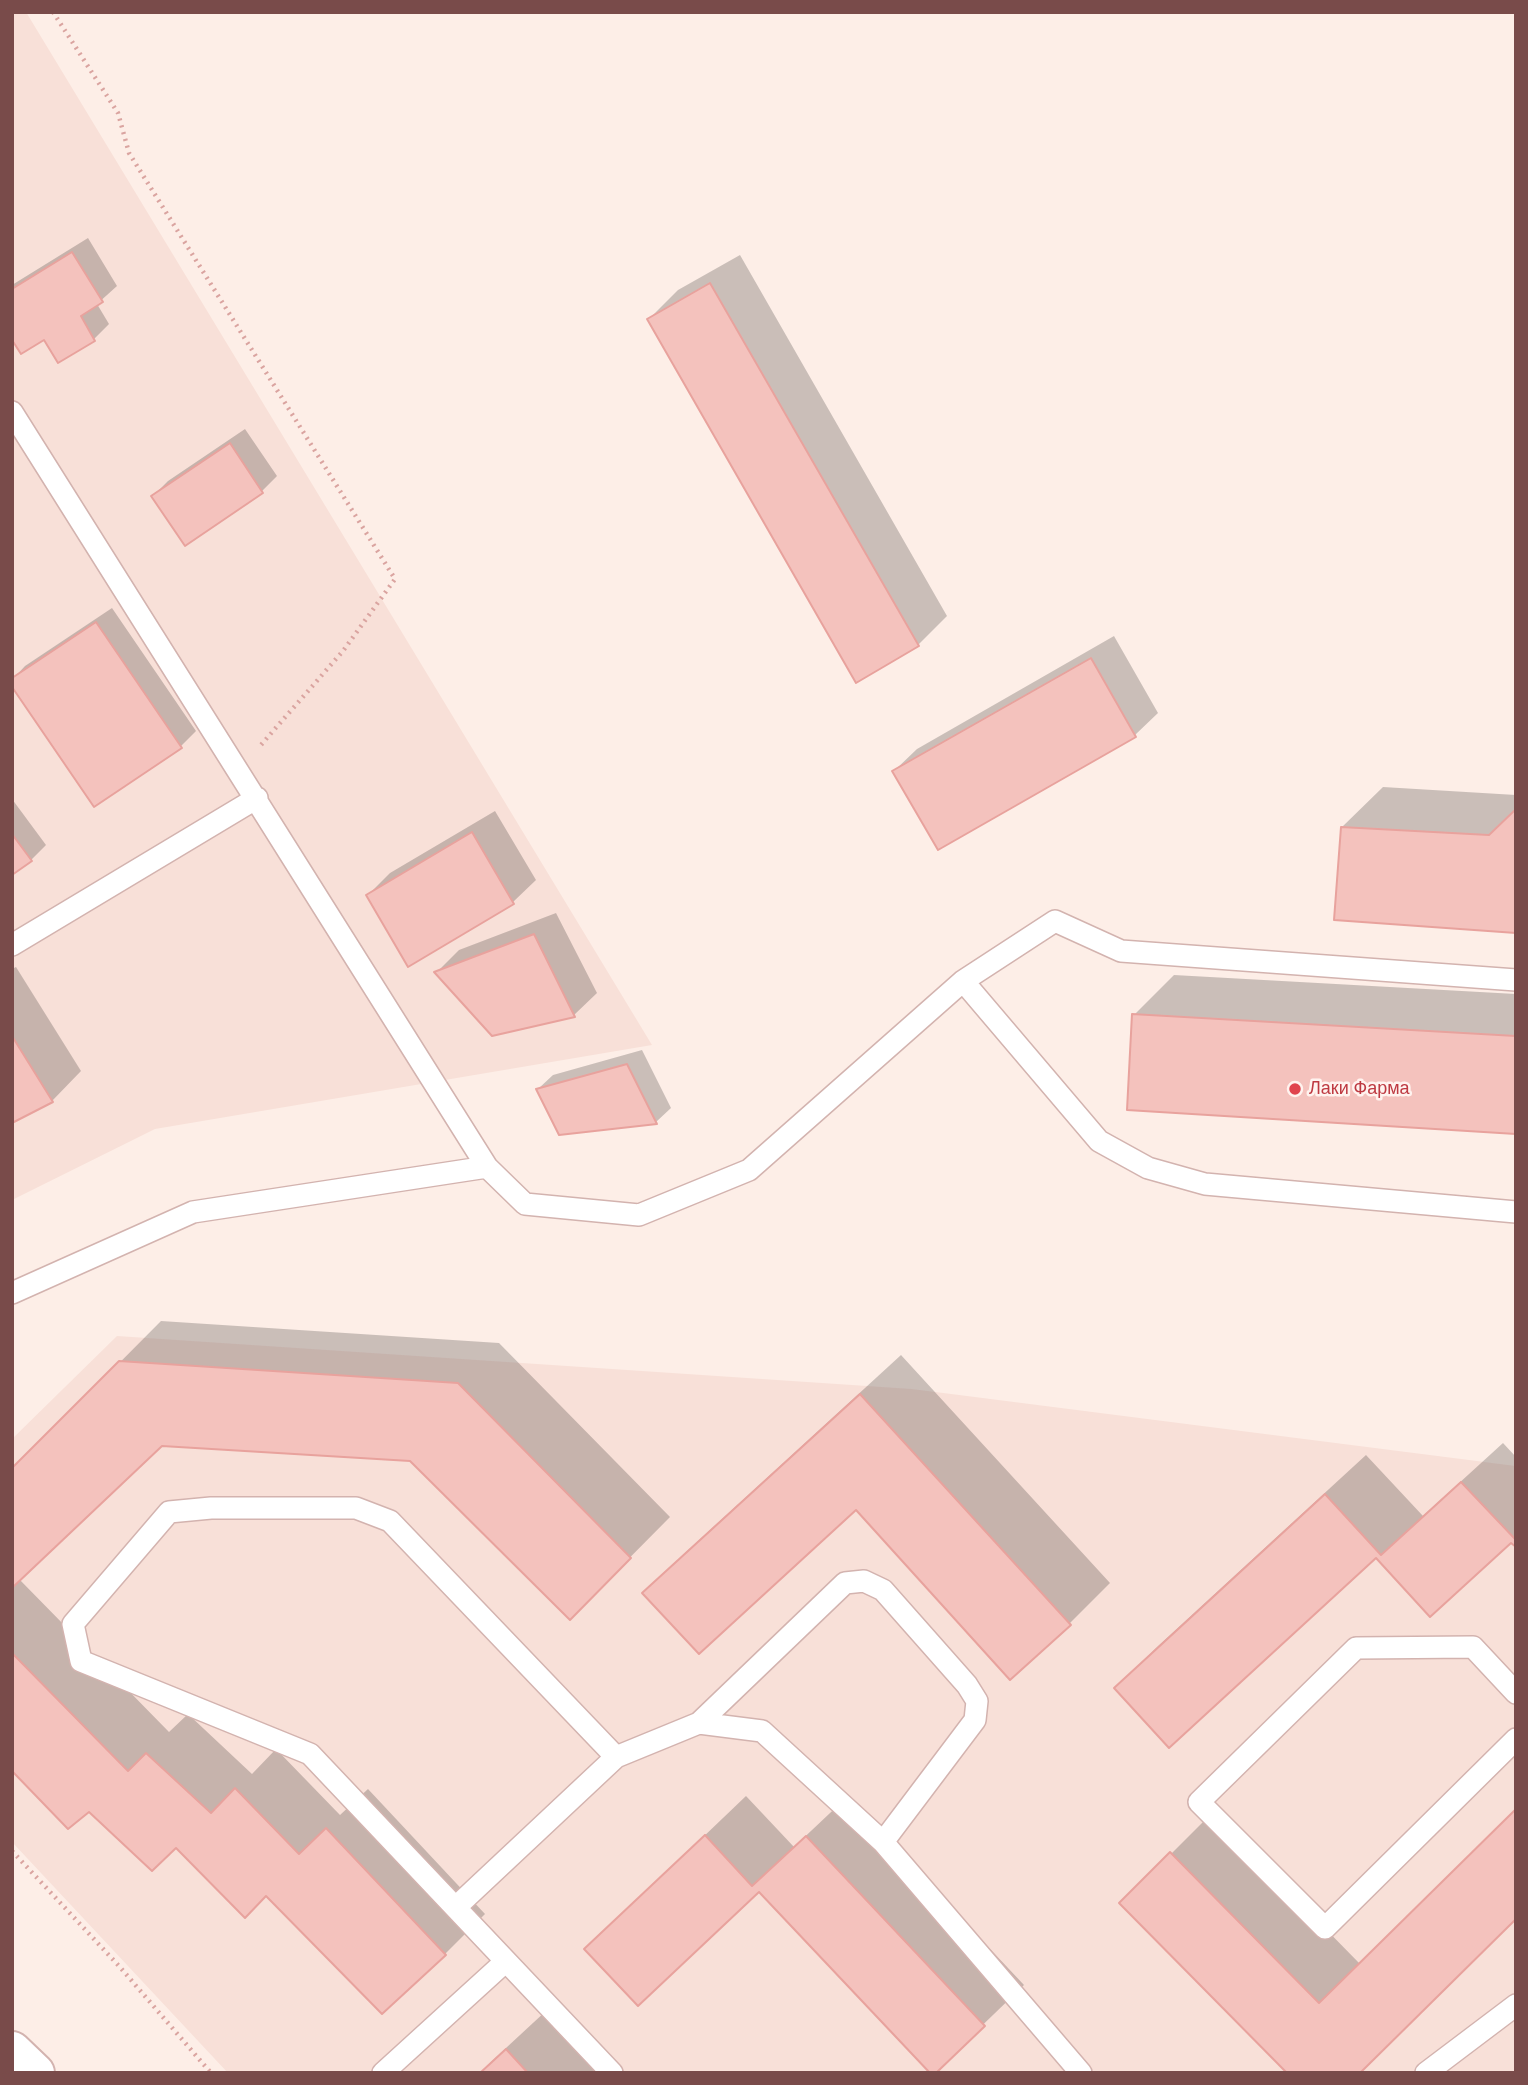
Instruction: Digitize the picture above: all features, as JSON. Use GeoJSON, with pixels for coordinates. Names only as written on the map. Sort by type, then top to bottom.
{"type":"FeatureCollection","features":[{"type":"Feature","properties":{"kind":"street"},"geometry":{"type":"LineString","coordinates":[[12,2051],[35,2073]]}},
{"type":"Feature","properties":{"kind":"lane"},"geometry":{"type":"LineString","coordinates":[[12,412],[487,1167],[525,1204],[639,1215],[749,1170],[963,981],[1055,920],[1121,951],[1516,980]]}},
{"type":"Feature","properties":{"kind":"lane"},"geometry":{"type":"LineString","coordinates":[[12,944],[257,798]]}},
{"type":"Feature","properties":{"kind":"lane"},"geometry":{"type":"LineString","coordinates":[[963,981],[1099,1141],[1148,1168],[1205,1184],[1516,1212]]}},
{"type":"Feature","properties":{"kind":"lane"},"geometry":{"type":"LineString","coordinates":[[12,1293],[193,1212],[487,1167]]}},
{"type":"Feature","properties":{"kind":"lane"},"geometry":{"type":"LineString","coordinates":[[612,2073],[310,1754],[81,1661],[73,1624],[169,1512],[211,1508],[356,1508],[390,1521],[616,1757]]}},
{"type":"Feature","properties":{"kind":"lane"},"geometry":{"type":"LineString","coordinates":[[456,1908],[616,1757],[699,1723],[845,1583],[864,1581],[883,1590],[967,1685],[976,1701],[975,1720],[883,1842]]}},
{"type":"Feature","properties":{"kind":"lane"},"geometry":{"type":"LineString","coordinates":[[1516,1693],[1473,1647],[1356,1648],[1199,1802],[1325,1928],[1516,1739]]}},
{"type":"Feature","properties":{"kind":"lane"},"geometry":{"type":"LineString","coordinates":[[699,1723],[762,1731],[883,1842],[1081,2073]]}},
{"type":"Feature","properties":{"kind":"lane"},"geometry":{"type":"LineString","coordinates":[[383,2073],[506,1961]]}},
{"type":"Feature","properties":{"kind":"lane"},"geometry":{"type":"LineString","coordinates":[[1426,2073],[1516,2005]]}},
{"type":"Feature","properties":{"kind":"path"},"geometry":{"type":"LineString","coordinates":[[53,12],[118,113],[129,153],[395,579],[343,651],[256,751],[257,798]]}},
{"type":"Feature","properties":{"kind":"path"},"geometry":{"type":"LineString","coordinates":[[12,1850],[119,1966],[211,2073]]}},
{"type":"Feature","properties":{"kind":"shaded area"},"geometry":{"type":"Polygon","coordinates":[[[12,12],[26,12],[652,1045],[155,1129],[12,1200],[12,12]]]}},
{"type":"Feature","properties":{"kind":"shaded area"},"geometry":{"type":"Polygon","coordinates":[[[117,1336],[912,1389],[1516,1466],[1516,2073],[228,2073],[12,1842],[12,1439],[117,1336]]]}},
{"type":"Feature","properties":{"kind":"building"},"geometry":{"type":"Polygon","coordinates":[[[72,252],[103,302],[81,316],[95,341],[58,363],[44,340],[21,354],[12,340],[12,289],[72,252]]]}},
{"type":"Feature","properties":{"kind":"building"},"geometry":{"type":"Polygon","coordinates":[[[710,283],[919,646],[856,683],[647,319],[710,283]]]}},
{"type":"Feature","properties":{"kind":"building"},"geometry":{"type":"Polygon","coordinates":[[[230,443],[263,493],[185,546],[151,496],[230,443]]]}},
{"type":"Feature","properties":{"kind":"building"},"geometry":{"type":"Polygon","coordinates":[[[96,622],[182,748],[94,807],[12,687],[12,678],[96,622]]]}},
{"type":"Feature","properties":{"kind":"building"},"geometry":{"type":"Polygon","coordinates":[[[1091,658],[1136,737],[938,850],[892,771],[1091,658]]]}},
{"type":"Feature","properties":{"kind":"building"},"geometry":{"type":"Polygon","coordinates":[[[1516,809],[1516,933],[1334,920],[1341,827],[1489,835],[1516,809]]]}},
{"type":"Feature","properties":{"kind":"building"},"geometry":{"type":"Polygon","coordinates":[[[472,832],[514,904],[408,967],[366,895],[472,832]]]}},
{"type":"Feature","properties":{"kind":"building"},"geometry":{"type":"Polygon","coordinates":[[[12,834],[32,861],[12,875],[12,834]]]}},
{"type":"Feature","properties":{"kind":"building"},"geometry":{"type":"Polygon","coordinates":[[[534,934],[575,1017],[492,1036],[434,972],[534,934]]]}},
{"type":"Feature","properties":{"kind":"building"},"geometry":{"type":"Polygon","coordinates":[[[1132,1014],[1516,1036],[1516,1134],[1127,1110],[1132,1014]]]}},
{"type":"Feature","properties":{"kind":"building"},"geometry":{"type":"Polygon","coordinates":[[[12,1036],[53,1102],[12,1123],[12,1036]]]}},
{"type":"Feature","properties":{"kind":"building"},"geometry":{"type":"Polygon","coordinates":[[[627,1064],[657,1124],[559,1135],[536,1089],[627,1064]]]}},
{"type":"Feature","properties":{"kind":"building"},"geometry":{"type":"Polygon","coordinates":[[[119,1361],[458,1383],[631,1558],[570,1620],[410,1461],[162,1446],[12,1588],[12,1468],[119,1361]]]}},
{"type":"Feature","properties":{"kind":"building"},"geometry":{"type":"Polygon","coordinates":[[[860,1394],[1071,1625],[1010,1680],[856,1510],[699,1654],[642,1593],[860,1394]]]}},
{"type":"Feature","properties":{"kind":"building"},"geometry":{"type":"Polygon","coordinates":[[[1461,1482],[1516,1540],[1516,1547],[1511,1543],[1430,1617],[1376,1558],[1169,1748],[1114,1688],[1325,1494],[1381,1555],[1461,1482]]]}},
{"type":"Feature","properties":{"kind":"building"},"geometry":{"type":"Polygon","coordinates":[[[12,1653],[128,1771],[146,1753],[211,1813],[235,1788],[299,1854],[326,1828],[446,1955],[382,2014],[266,1896],[245,1918],[176,1848],[152,1871],[89,1812],[68,1829],[12,1771],[12,1653]]]}},
{"type":"Feature","properties":{"kind":"building"},"geometry":{"type":"Polygon","coordinates":[[[1516,1809],[1516,1919],[1360,2073],[1287,2073],[1119,1903],[1170,1852],[1319,2003],[1516,1809]]]}},
{"type":"Feature","properties":{"kind":"building"},"geometry":{"type":"Polygon","coordinates":[[[705,1835],[752,1886],[806,1836],[985,2026],[936,2073],[930,2073],[759,1892],[638,2006],[584,1949],[705,1835]]]}},
{"type":"Feature","properties":{"kind":"building"},"geometry":{"type":"Polygon","coordinates":[[[506,2049],[528,2073],[480,2073],[506,2049]]]}},
{"type":"Feature","properties":{"kind":"place","name":"Лаки Фарма"},"geometry":{"type":"Point","coordinates":[1295,1089]}}]}
